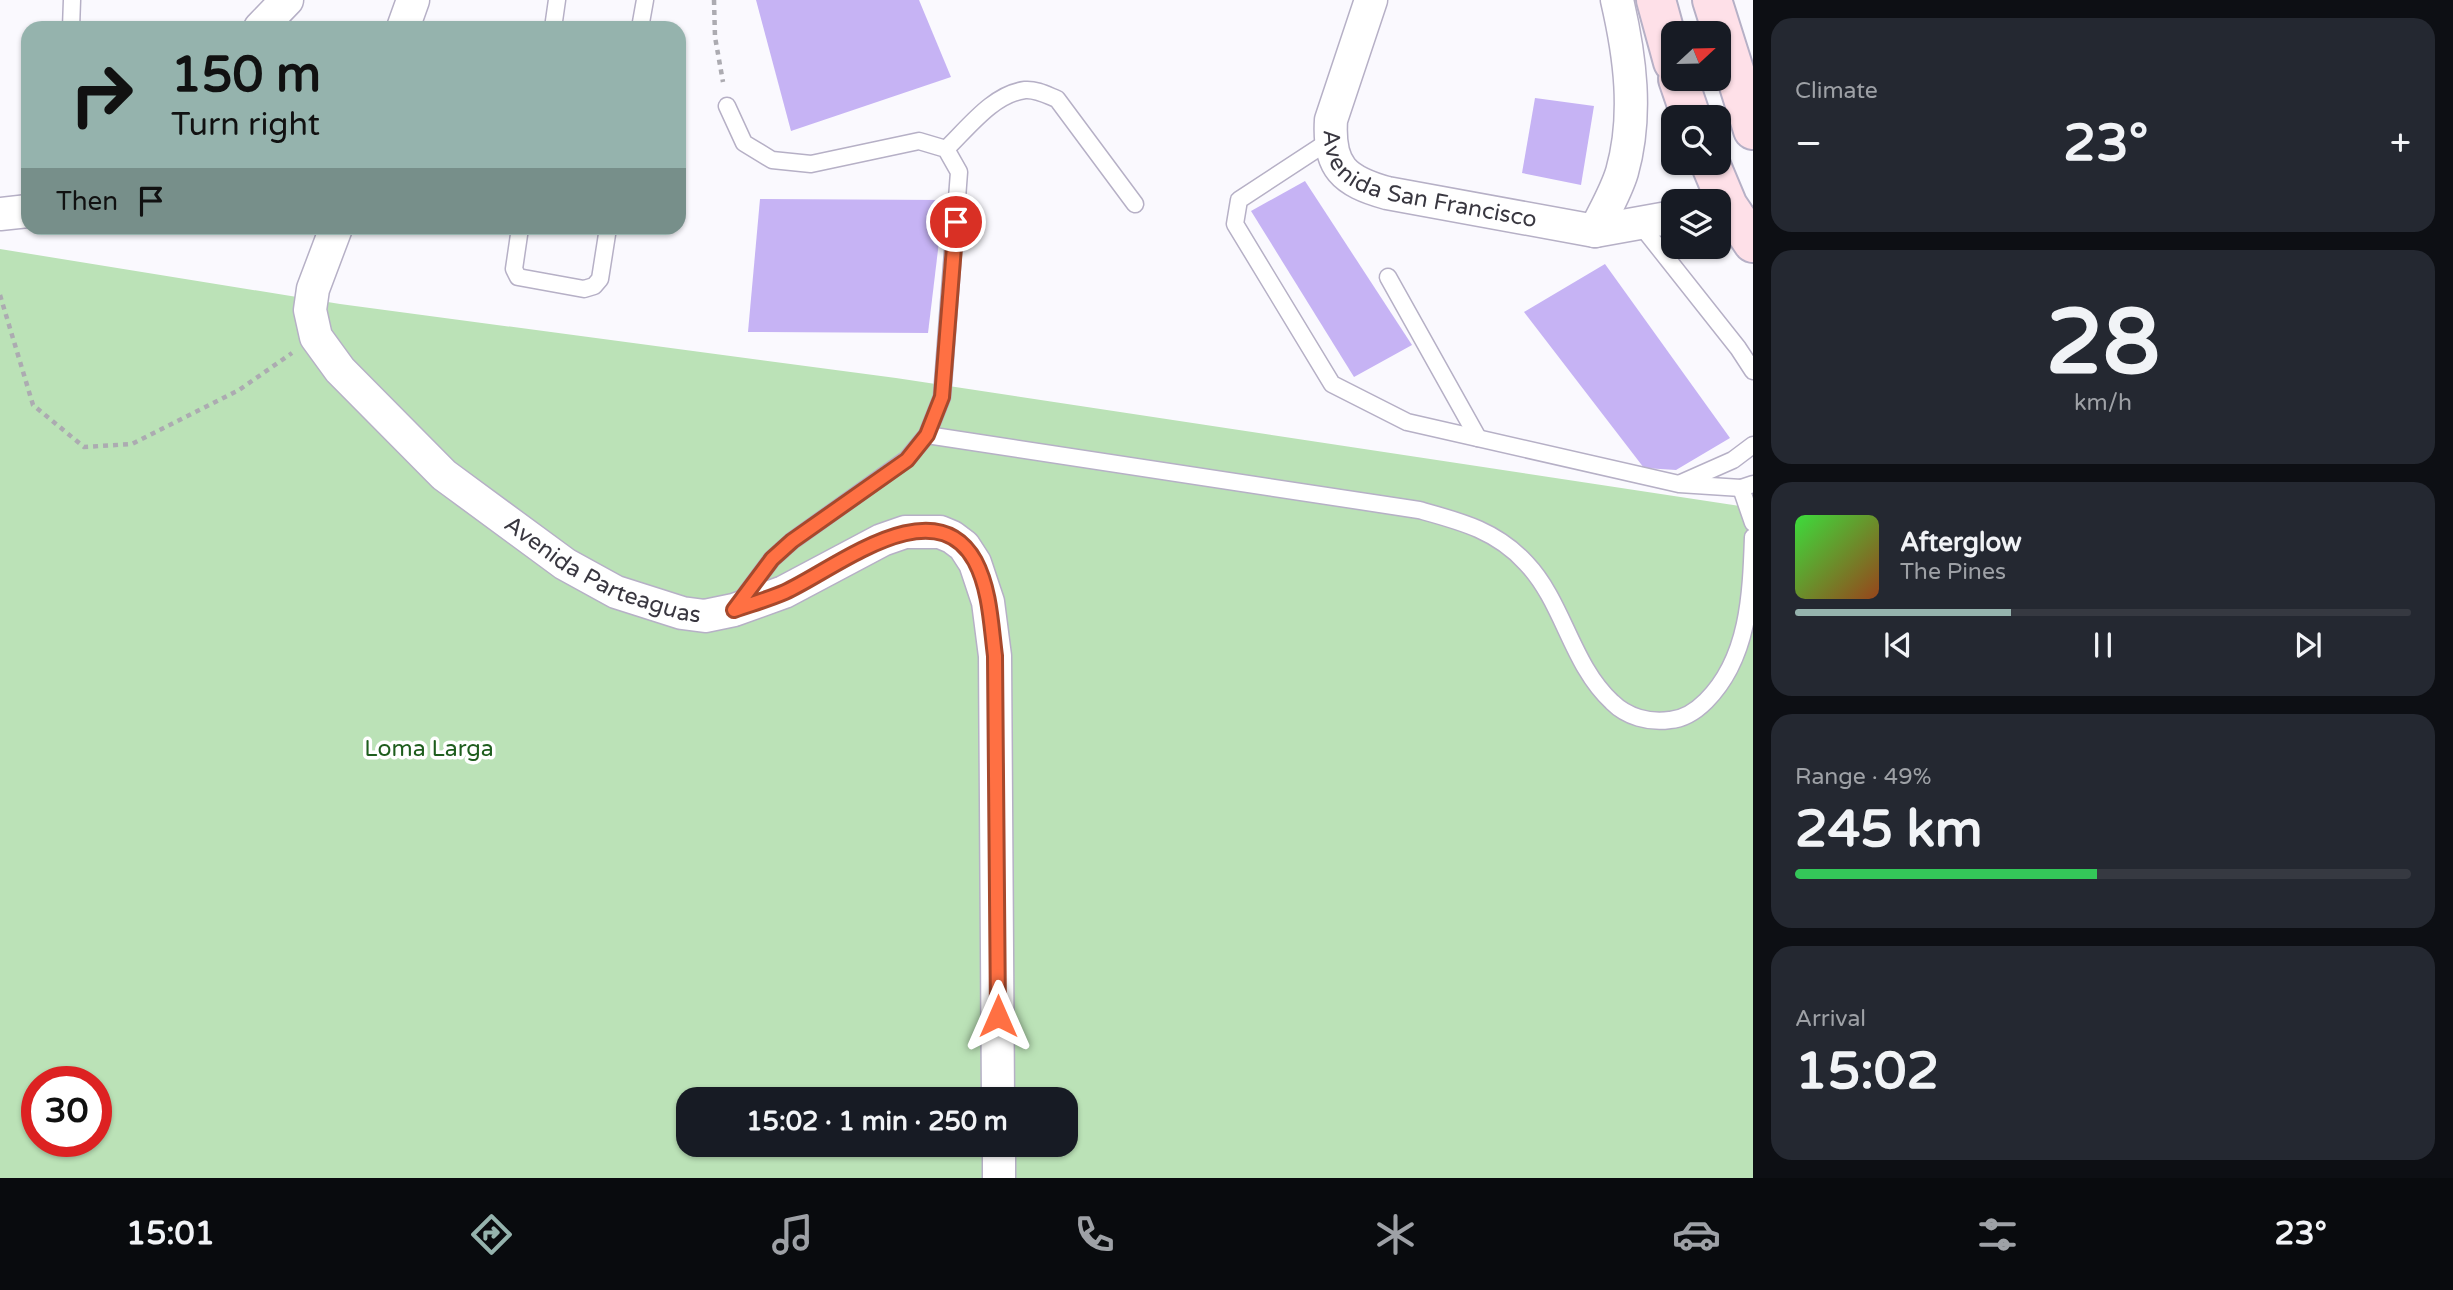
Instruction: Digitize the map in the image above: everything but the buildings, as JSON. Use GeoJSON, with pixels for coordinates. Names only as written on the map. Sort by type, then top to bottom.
{"type":"FeatureCollection","features":[{"type":"Feature","properties":{"kind":"street"},"geometry":{"type":"LineString","coordinates":[[267,21],[287,0]]}},
{"type":"Feature","properties":{"kind":"street"},"geometry":{"type":"LineString","coordinates":[[406,21],[413,0]]}},
{"type":"Feature","properties":{"kind":"street","name":"Avenida San Francisco"},"geometry":{"type":"LineString","coordinates":[[1371,0],[1331,120],[1329,141],[1334,160],[1346,176],[1363,186],[1387,193],[1595,231],[1661,219]]}},
{"type":"Feature","properties":{"kind":"street"},"geometry":{"type":"LineString","coordinates":[[1595,231],[1622,173],[1631,127],[1631,74],[1617,0]]}},
{"type":"Feature","properties":{"kind":"street"},"geometry":{"type":"LineString","coordinates":[[1656,0],[1662,21]]}},
{"type":"Feature","properties":{"kind":"street"},"geometry":{"type":"LineString","coordinates":[[1712,0],[1753,130]]}},
{"type":"Feature","properties":{"kind":"street"},"geometry":{"type":"LineString","coordinates":[[1717,175],[1753,243]]}},
{"type":"Feature","properties":{"kind":"street"},"geometry":{"type":"LineString","coordinates":[[0,214],[21,212]]}},
{"type":"Feature","properties":{"kind":"street","name":"Avenida Parteaguas"},"geometry":{"type":"LineString","coordinates":[[333,235],[313,289],[310,310],[316,337],[340,370],[444,475],[565,564],[616,592],[682,613],[705,616],[734,610],[784,592],[882,540],[905,532],[940,532],[964,546],[975,563],[988,602],[995,656],[999,1087]]}},
{"type":"Feature","properties":{"kind":"street"},"geometry":{"type":"LineString","coordinates":[[999,1157],[999,1178]]}},
{"type":"Feature","properties":{"kind":"lane"},"geometry":{"type":"LineString","coordinates":[[71,21],[72,0]]}},
{"type":"Feature","properties":{"kind":"lane"},"geometry":{"type":"LineString","coordinates":[[554,21],[557,0]]}},
{"type":"Feature","properties":{"kind":"lane"},"geometry":{"type":"LineString","coordinates":[[641,21],[645,0]]}},
{"type":"Feature","properties":{"kind":"lane"},"geometry":{"type":"LineString","coordinates":[[946,149],[997,101],[1027,90],[1041,92],[1057,99],[1135,204]]}},
{"type":"Feature","properties":{"kind":"lane"},"geometry":{"type":"LineString","coordinates":[[727,106],[744,143],[772,160],[811,164],[919,141],[946,149],[960,172],[942,397],[927,435],[907,460],[792,541],[772,559],[734,610]]}},
{"type":"Feature","properties":{"kind":"lane"},"geometry":{"type":"LineString","coordinates":[[1329,141],[1239,200],[1235,224],[1332,384],[1407,422],[1679,484],[1747,486],[1753,523]]}},
{"type":"Feature","properties":{"kind":"lane"},"geometry":{"type":"LineString","coordinates":[[1639,223],[1738,348],[1753,371]]}},
{"type":"Feature","properties":{"kind":"lane"},"geometry":{"type":"LineString","coordinates":[[519,235],[514,262],[518,277],[584,289],[594,286],[600,279],[607,235]]}},
{"type":"Feature","properties":{"kind":"lane"},"geometry":{"type":"LineString","coordinates":[[1388,277],[1478,438]]}},
{"type":"Feature","properties":{"kind":"lane"},"geometry":{"type":"LineString","coordinates":[[927,435],[1419,510],[1470,524],[1504,543],[1546,586],[1591,678],[1612,703],[1633,717],[1657,722],[1679,719],[1699,708],[1719,688],[1737,654],[1748,614],[1753,537]]}},
{"type":"Feature","properties":{"kind":"lane"},"geometry":{"type":"LineString","coordinates":[[1679,484],[1733,460],[1753,445]]}},
{"type":"Feature","properties":{"kind":"path"},"geometry":{"type":"LineString","coordinates":[[714,0],[715,37],[727,106]]}},
{"type":"Feature","properties":{"kind":"path"},"geometry":{"type":"LineString","coordinates":[[0,295],[33,405],[84,447],[132,444],[239,390],[316,337]]}},
{"type":"Feature","properties":{"kind":"green space","name":"Loma Larga"},"geometry":{"type":"Polygon","coordinates":[[[0,249],[340,304],[896,378],[1753,508],[1753,1178],[0,1178],[0,249]]]}},
{"type":"Feature","properties":{"kind":"route"},"geometry":{"type":"LineString","coordinates":[[956,222],[942,397],[927,435],[907,460],[792,541],[772,559],[734,610],[784,592],[882,540],[905,532],[940,532],[964,546],[975,563],[988,602],[995,656],[998,1016]]}}]}
